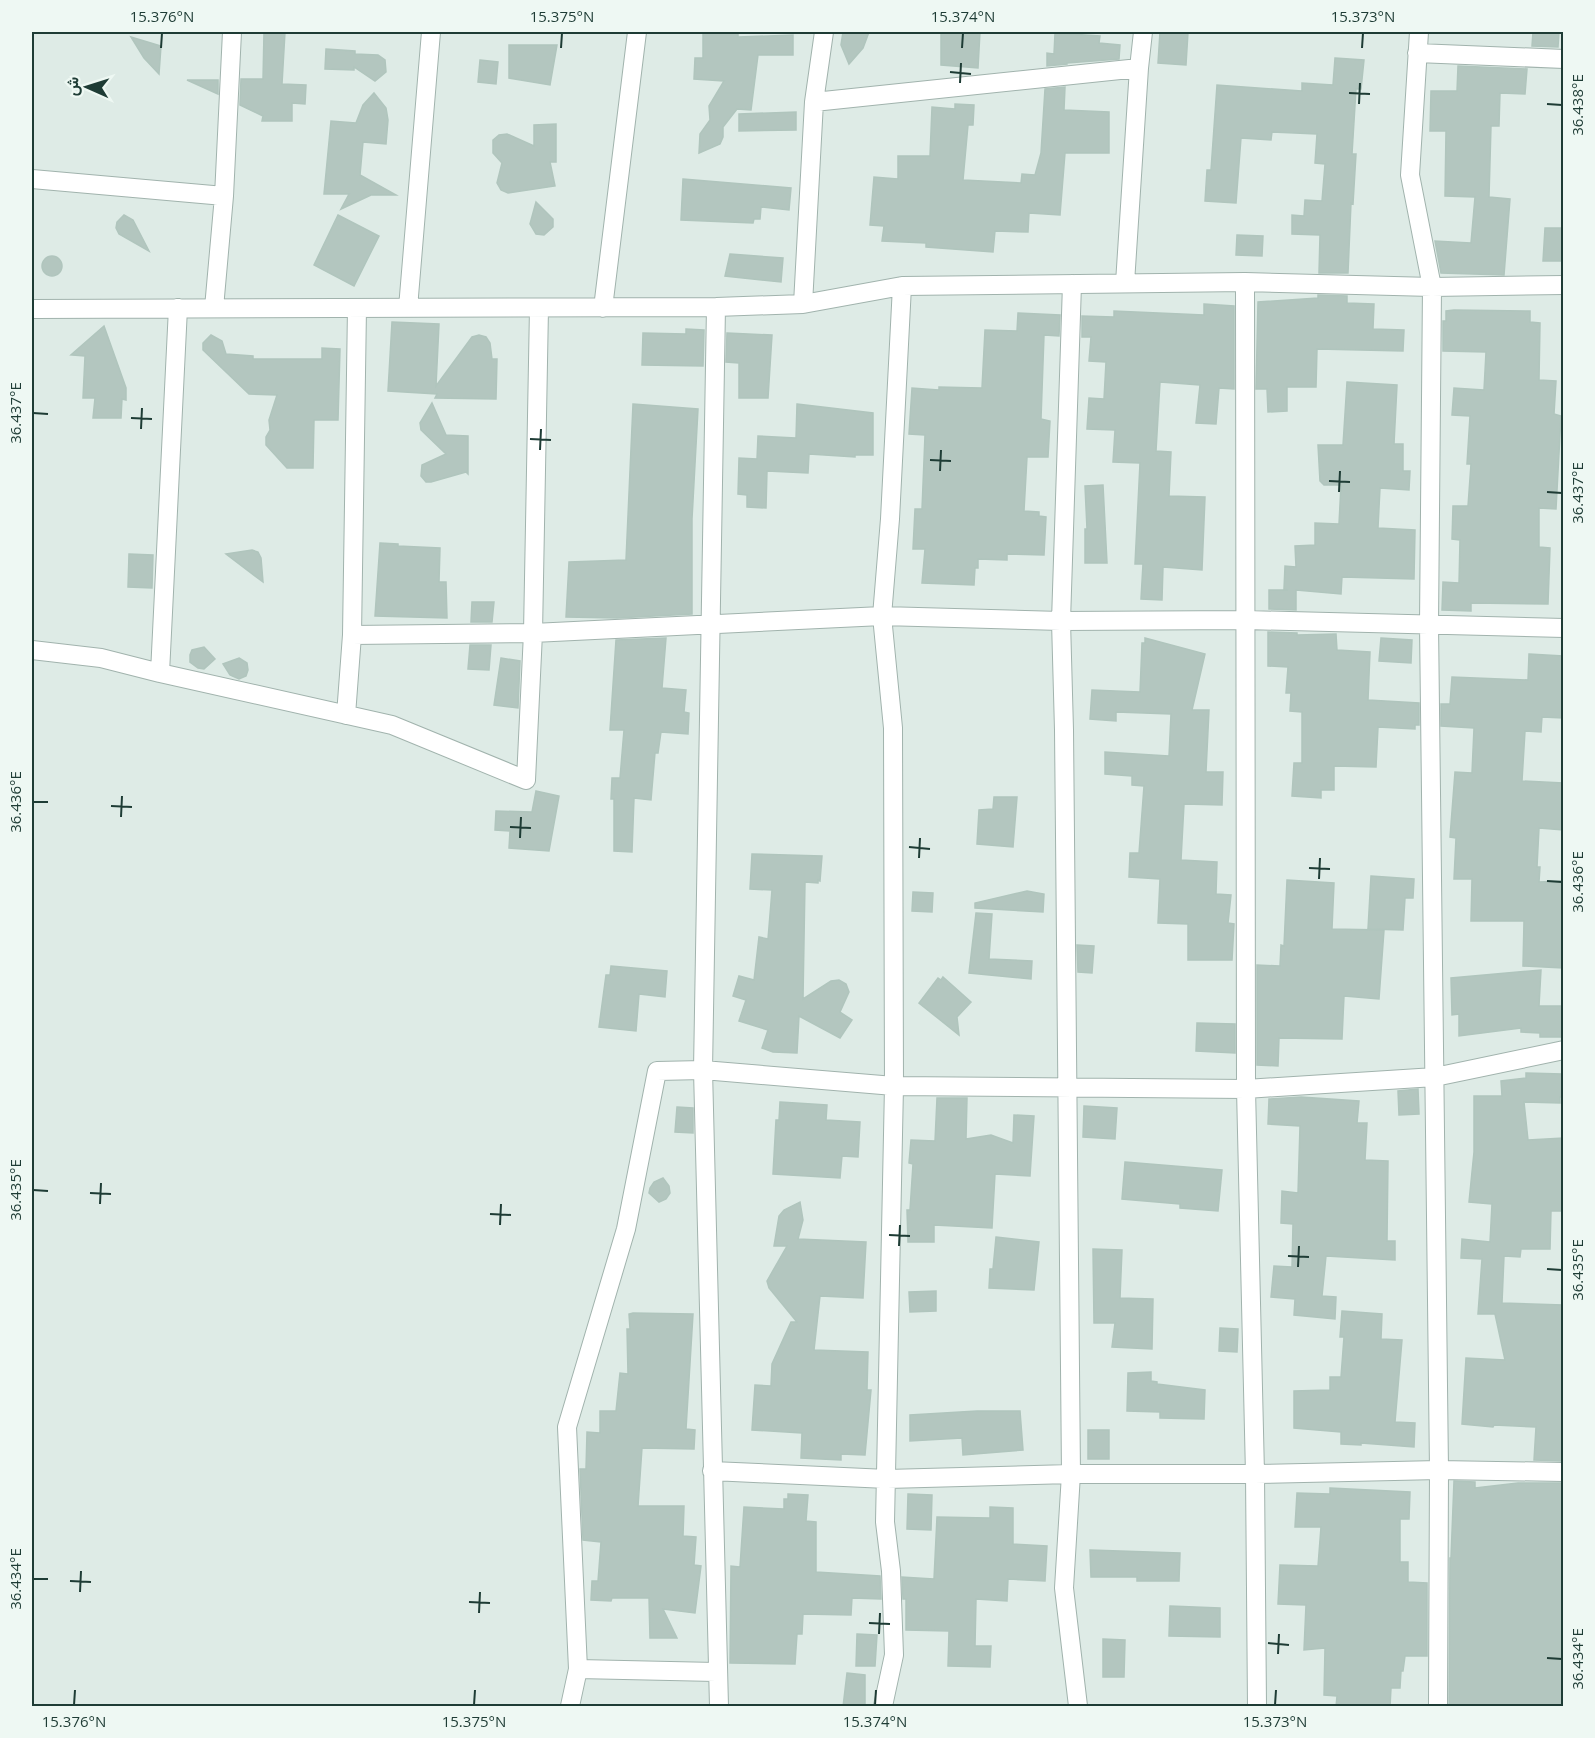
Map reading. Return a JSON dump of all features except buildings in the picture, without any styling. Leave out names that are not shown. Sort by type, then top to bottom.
[{"type":"street","points":[[214,308],[224,196],[232,32]]},
{"type":"street","points":[[408,308],[431,32]]},
{"type":"street","points":[[603,308],[637,32]]},
{"type":"street","points":[[803,304],[814,102],[824,32]]},
{"type":"street","points":[[1125,283],[1138,68],[1143,32]]},
{"type":"street","points":[[1419,32],[1410,175],[1432,287],[1429,624],[1439,1470],[1438,1707]]},
{"type":"street","points":[[1417,53],[1563,59]]},
{"type":"street","points":[[814,102],[1138,68]]},
{"type":"street","points":[[32,179],[224,196]]},
{"type":"street","points":[[1245,282],[1246,1089],[1255,1474],[1257,1707]]},
{"type":"street","points":[[32,309],[716,307],[803,304],[902,286],[1245,282],[1432,287],[1563,285]]},
{"type":"street","points":[[1072,284],[1061,621],[1071,1474],[1064,1588],[1078,1707]]},
{"type":"street","points":[[883,1707],[894,1655],[891,1571],[885,1522],[894,1086],[893,728],[882,616],[890,519],[902,286]]},
{"type":"street","points":[[716,307],[703,1070],[719,1707]]},
{"type":"street","points":[[160,673],[178,308]]},
{"type":"street","points":[[346,715],[352,635],[357,308]]},
{"type":"street","points":[[32,650],[101,658],[392,725],[526,780],[533,633],[539,308]]},
{"type":"street","points":[[352,635],[533,633],[882,616],[1061,621],[1246,620],[1563,628]]},
{"type":"street","points":[[570,1707],[578,1669],[567,1427],[626,1229],[657,1071],[703,1070],[894,1086],[1246,1089],[1434,1077],[1563,1050]]},
{"type":"street","points":[[712,1470],[887,1479],[1071,1474],[1255,1474],[1439,1470],[1563,1472]]},
{"type":"street","points":[[578,1669],[717,1672]]}]
